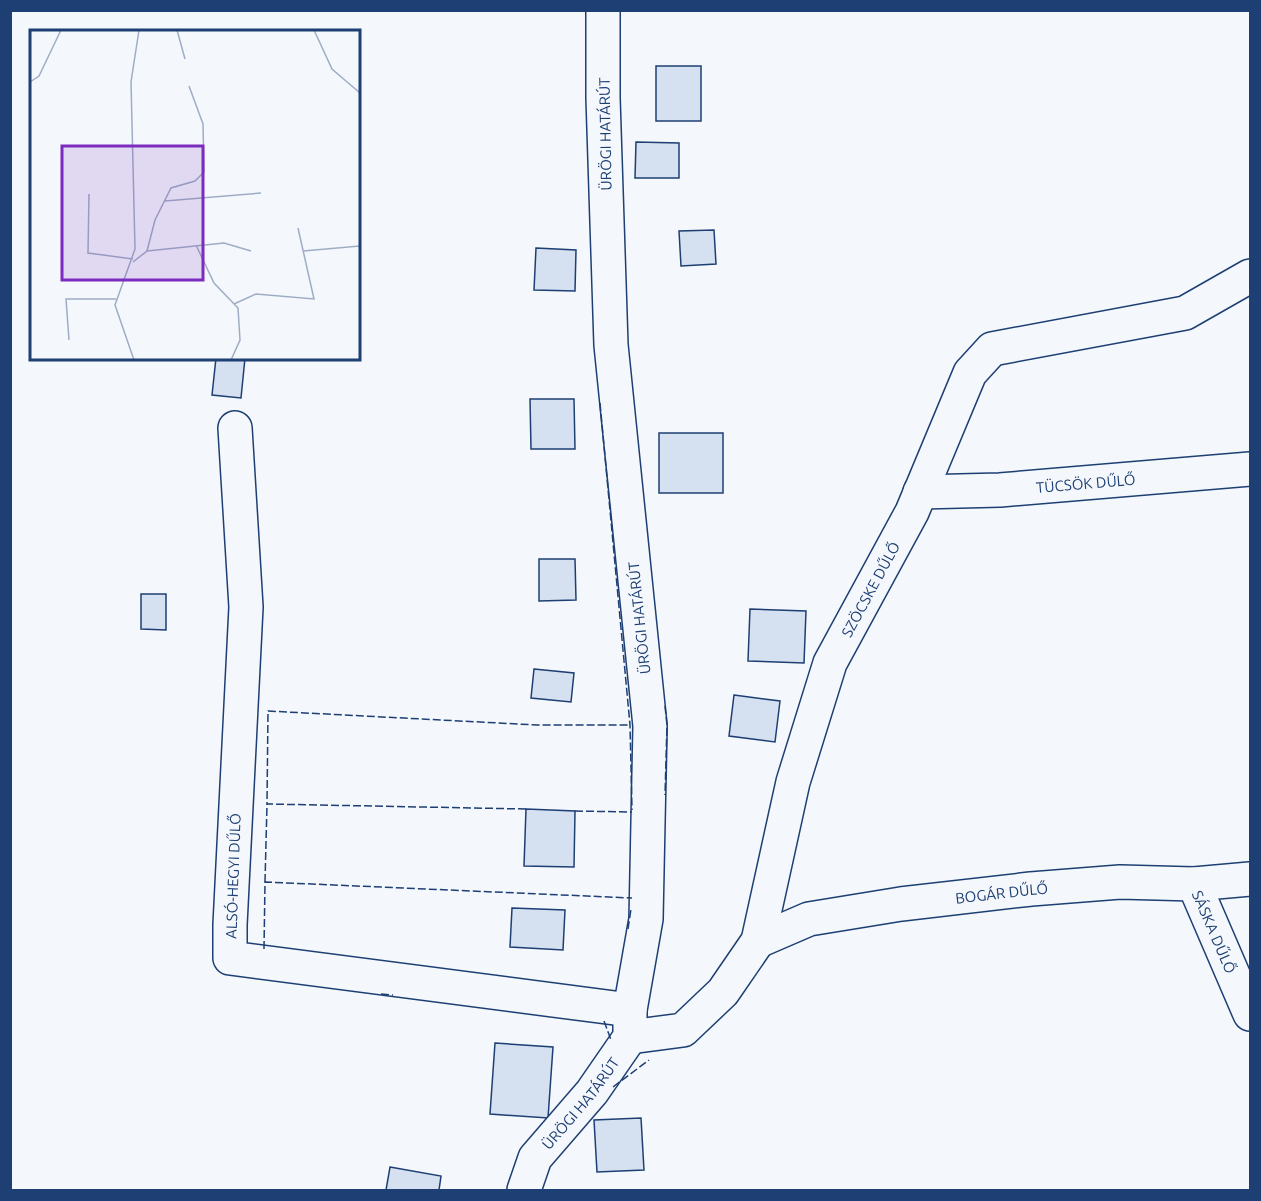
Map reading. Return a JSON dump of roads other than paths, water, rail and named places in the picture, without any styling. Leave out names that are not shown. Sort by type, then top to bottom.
[{"type":"street","name":"ÜRÖGI HATÁRÚT","points":[[524,1191],[535,1158],[591,1092],[630,1023],[646,920],[650,726],[611,345],[603,99],[603,10]]},
{"type":"street","name":"SZÖCSKE DŰLŐ","points":[[630,1023],[683,1030],[723,992],[758,941],[793,782],[830,663],[912,512],[970,373],[992,349],[1185,313],[1251,276]]},
{"type":"street","name":"ALSÓ-HEGYI DŰLŐ","points":[[235,428],[246,607],[230,958],[630,1023]]},
{"type":"street","name":"TÜCSÖK DŰLŐ","points":[[921,492],[1000,490],[1251,469]]},
{"type":"street","name":"BOGÁR DŰLŐ","points":[[758,941],[809,919],[901,904],[1031,889],[1120,882],[1194,884],[1251,879]]},
{"type":"street","name":"SÁSKA DŰLŐ","points":[[1194,884],[1251,1014]]}]
